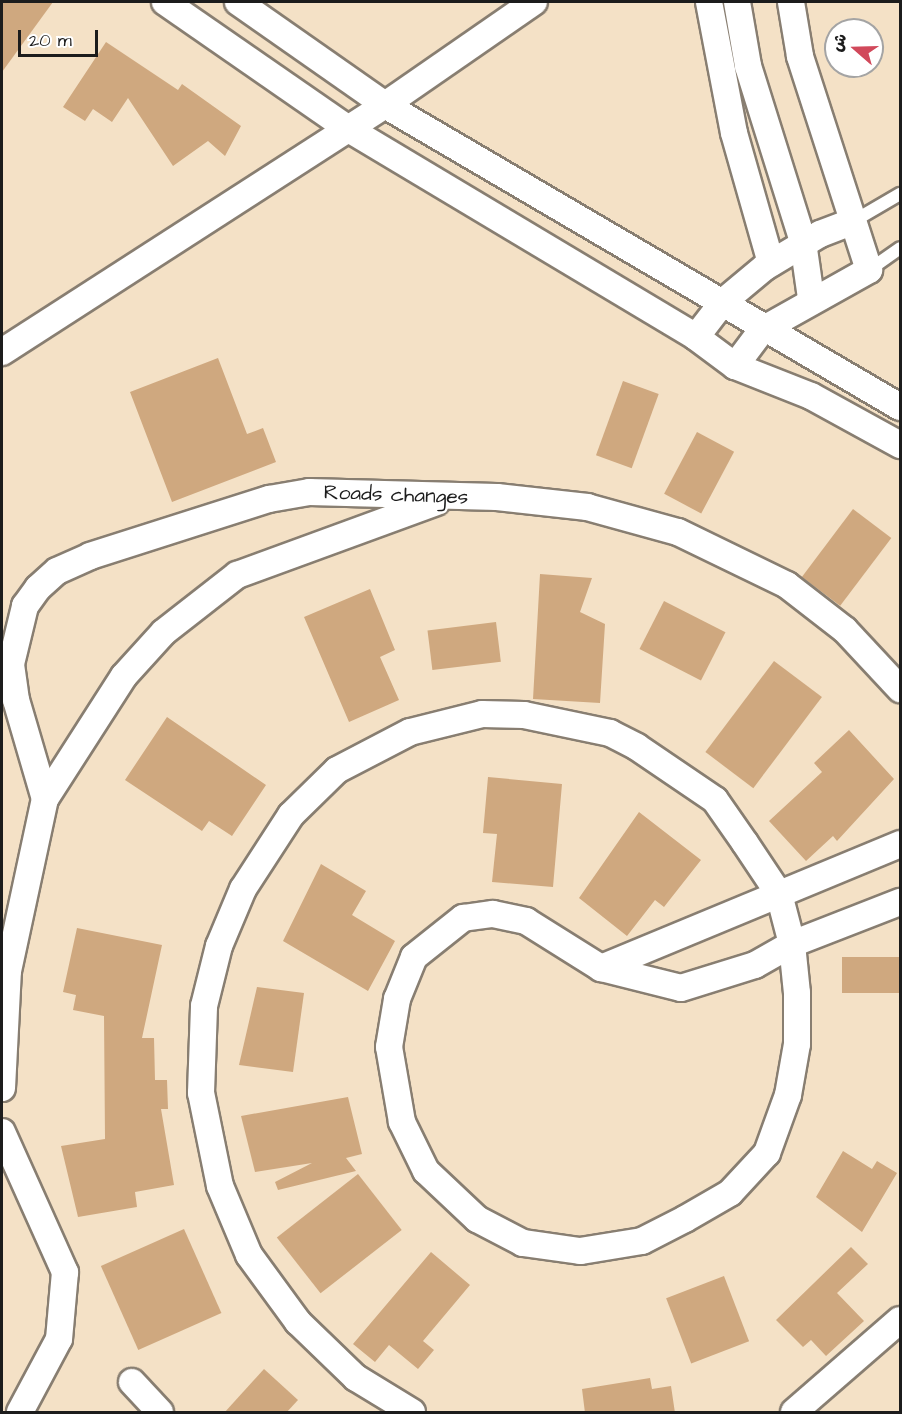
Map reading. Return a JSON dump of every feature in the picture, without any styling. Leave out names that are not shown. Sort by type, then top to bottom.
[{"type":"street","points":[[165,2],[347,128],[696,337],[735,366],[811,396],[900,445]]},
{"type":"street","points":[[238,2],[386,105],[723,302],[762,330],[900,407]]},
{"type":"street","points":[[2,351],[386,105],[534,2]]},
{"type":"street","points":[[709,2],[734,133],[771,262]]},
{"type":"street","points":[[737,2],[748,66],[803,243],[811,298]]},
{"type":"street","points":[[735,366],[762,330],[811,298],[868,270],[800,56],[791,2]]},
{"type":"street","points":[[696,337],[723,302],[771,262],[803,243],[852,222]]},
{"type":"street","name":"Roads changes","points":[[45,799],[16,700],[11,664],[25,606],[57,571],[269,499],[349,490],[445,499],[497,497],[587,507],[678,532],[787,585],[845,630],[900,689]]},
{"type":"street","points":[[2,1088],[8,971],[45,799],[124,676],[164,632],[237,575],[445,499]]},
{"type":"street","points":[[412,1413],[356,1378],[298,1322],[249,1255],[220,1186],[201,1093],[204,1006],[219,946],[243,889],[291,815],[337,770],[410,732],[482,714],[565,721],[619,738],[715,800],[778,894],[792,944],[797,1044],[788,1095],[766,1154],[730,1192],[642,1241],[580,1251],[524,1243],[477,1219],[426,1171],[402,1122],[393,1083],[389,1047],[397,999],[414,957],[463,918],[493,914],[526,921],[601,968],[681,988],[755,965],[792,944],[900,902]]},
{"type":"street","points":[[601,968],[900,844]]},
{"type":"street","points":[[2,1132],[65,1272],[59,1339],[20,1413]]},
{"type":"street","points":[[794,1413],[900,1320]]},
{"type":"street","points":[[132,1382],[160,1413]]},
{"type":"lane","points":[[852,222],[900,194]]},
{"type":"lane","points":[[868,270],[900,248]]},
{"type":"building","points":[[2,2],[53,2],[2,72]]},
{"type":"building","points":[[106,42],[178,90],[182,84],[241,126],[225,156],[208,141],[173,166],[128,98],[112,122],[93,109],[85,121],[63,107]]},
{"type":"building","points":[[218,358],[247,434],[263,428],[276,462],[172,502],[130,392]]},
{"type":"building","points":[[623,381],[659,394],[632,468],[596,455]]},
{"type":"building","points":[[697,432],[734,452],[701,514],[664,494]]},
{"type":"building","points":[[853,509],[891,538],[840,606],[802,577]]},
{"type":"building","points":[[540,574],[592,578],[580,612],[605,624],[600,703],[533,699]]},
{"type":"building","points":[[370,589],[395,650],[380,657],[399,700],[349,722],[304,617]]},
{"type":"building","points":[[664,601],[725,632],[701,680],[639,649]]},
{"type":"building","points":[[496,622],[501,662],[432,670],[428,630]]},
{"type":"building","points":[[774,661],[822,697],[753,788],[705,752]]},
{"type":"building","points":[[167,717],[266,785],[232,836],[209,821],[202,831],[125,780]]},
{"type":"building","points":[[849,730],[894,779],[837,841],[833,836],[806,861],[769,821],[822,772],[814,763]]},
{"type":"building","points":[[488,777],[562,784],[553,887],[492,882],[497,834],[483,833]]},
{"type":"building","points":[[639,812],[701,860],[664,907],[655,900],[627,936],[579,898]]},
{"type":"building","points":[[321,864],[366,891],[352,915],[395,941],[368,991],[283,941]]},
{"type":"building","points":[[77,928],[162,945],[142,1038],[154,1038],[155,1080],[167,1080],[168,1109],[161,1109],[174,1185],[135,1192],[137,1207],[78,1217],[61,1146],[105,1139],[104,1016],[73,1010],[76,995],[63,992]]},
{"type":"building","points":[[842,957],[900,957],[900,993],[842,993]]},
{"type":"building","points":[[257,987],[304,993],[293,1072],[239,1065]]},
{"type":"building","points":[[348,1097],[362,1154],[346,1158],[356,1171],[278,1190],[275,1182],[312,1163],[255,1172],[241,1116]]},
{"type":"building","points":[[843,1151],[872,1169],[877,1161],[897,1173],[862,1232],[816,1197]]},
{"type":"building","points":[[358,1174],[402,1230],[321,1293],[277,1237]]},
{"type":"building","points":[[184,1229],[221,1313],[138,1350],[101,1266]]},
{"type":"building","points":[[851,1247],[868,1264],[837,1293],[864,1321],[826,1356],[811,1340],[803,1347],[776,1320]]},
{"type":"building","points":[[431,1252],[470,1285],[423,1341],[434,1350],[418,1369],[389,1345],[375,1362],[353,1344]]},
{"type":"building","points":[[724,1276],[749,1341],[691,1364],[666,1298]]},
{"type":"building","points":[[264,1369],[298,1400],[286,1413],[224,1413]]},
{"type":"building","points":[[650,1378],[652,1389],[671,1386],[675,1413],[585,1413],[582,1389]]}]
